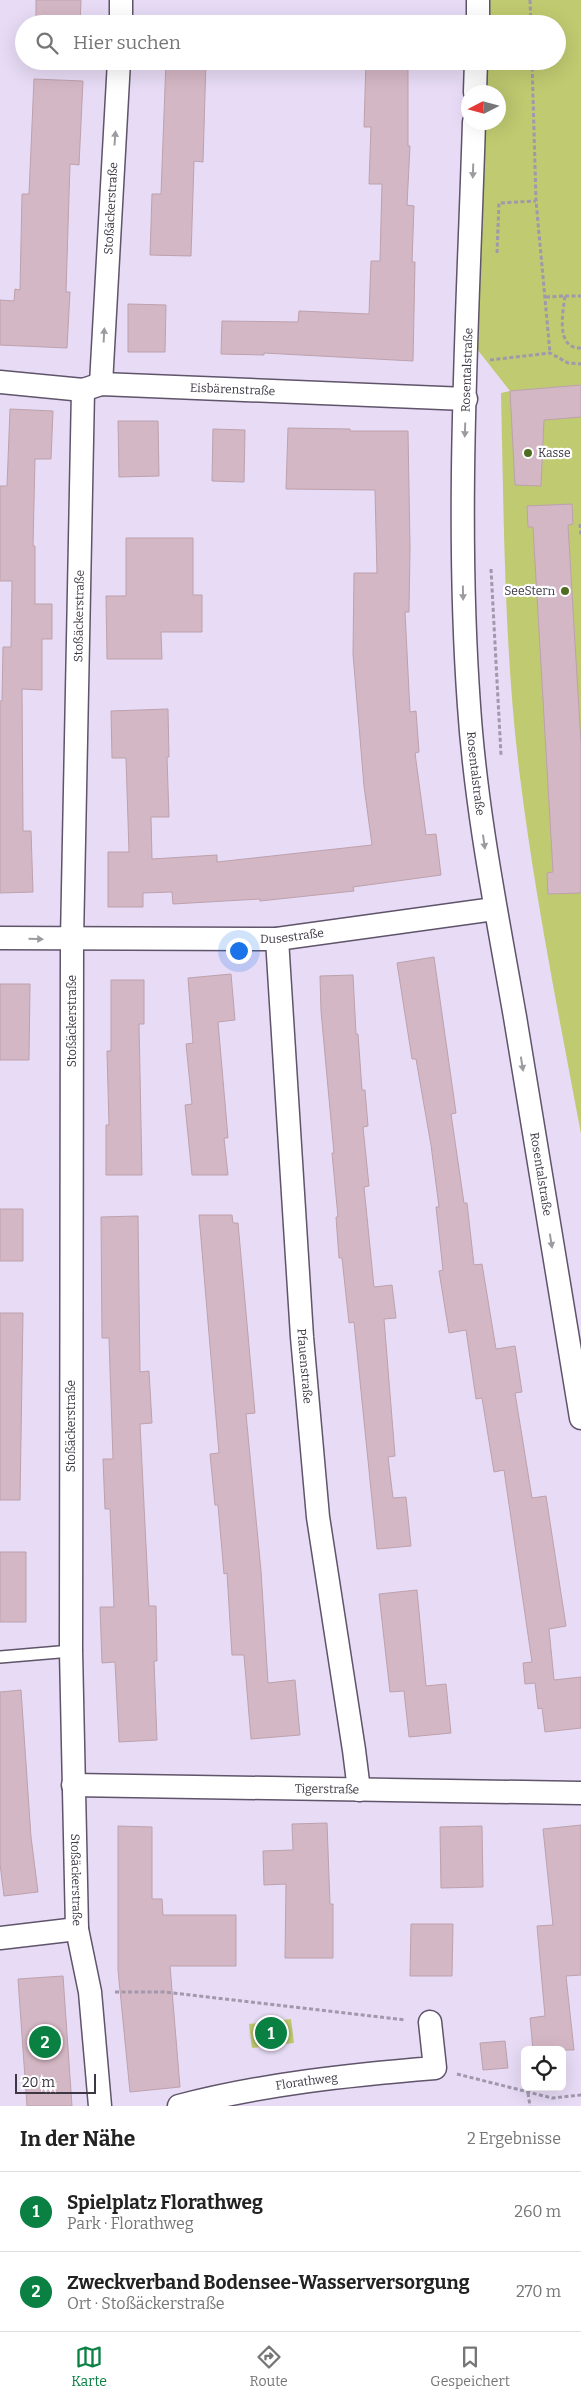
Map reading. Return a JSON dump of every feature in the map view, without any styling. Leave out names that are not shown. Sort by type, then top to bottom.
[{"type":"street","points":[[121,0],[121,15]]},
{"type":"street","points":[[478,0],[478,15]]},
{"type":"street","name":"Stoßäckerstraße","points":[[100,2106],[90,1992],[77,1928],[71,1651],[72,940],[92,387],[118,70]]},
{"type":"street","points":[[476,70],[476,85]]},
{"type":"street","name":"Rosentalstraße","points":[[474,130],[462,524],[465,644],[475,775],[494,909],[514,1016],[581,1418]]},
{"type":"street","name":"Eisbärenstraße","points":[[0,382],[92,387],[466,399]]},
{"type":"street","name":"Dusestraße","points":[[0,938],[72,940],[277,939],[494,909]]},
{"type":"street","name":"Pfauenstraße","points":[[277,939],[302,1337],[318,1517],[359,1790]]},
{"type":"street","name":"Tigerstraße","points":[[74,1785],[581,1794]]},
{"type":"street","points":[[0,1938],[77,1928]]},
{"type":"street","points":[[430,2022],[435,2068]]},
{"type":"street","name":"Florathweg","points":[[179,2106],[257,2088],[304,2081],[435,2068]]},
{"type":"lane","points":[[0,1657],[71,1651]]},
{"type":"path","points":[[530,0],[531,15]]},
{"type":"path","points":[[532,70],[536,201],[550,353]]},
{"type":"path","points":[[496,262],[499,203],[536,201]]},
{"type":"path","points":[[565,296],[562,333],[566,343],[574,348],[581,348]]},
{"type":"path","points":[[546,298],[581,296]]},
{"type":"path","points":[[492,351],[492,369]]},
{"type":"path","points":[[467,360],[492,360],[550,353],[568,363],[581,364]]},
{"type":"path","points":[[580,524],[581,536]]},
{"type":"path","points":[[491,564],[501,761]]},
{"type":"path","points":[[90,1992],[165,1992],[430,2022]]},
{"type":"path","points":[[435,2068],[552,2098],[581,2095]]},
{"type":"path","points":[[528,2093],[530,2106]]},
{"type":"green space","points":[[488,0],[581,0],[581,1134],[540,912],[526,822],[515,729],[506,585],[501,393],[510,391],[477,349],[484,130],[506,130],[506,85],[485,85],[486,70],[566,70],[566,15],[487,15]]},
{"type":"green space","points":[[291,2019],[294,2043],[252,2048],[249,2024]]},
{"type":"building","points":[[36,0],[81,0],[80,15],[36,15]]},
{"type":"building","points":[[166,70],[206,70],[203,162],[194,161],[191,256],[150,255],[152,194],[161,194]]},
{"type":"building","points":[[366,70],[408,70],[408,146],[410,146],[407,205],[414,206],[412,262],[415,262],[413,361],[264,353],[264,355],[221,354],[222,321],[298,322],[299,311],[369,314],[371,261],[380,261],[382,184],[369,184],[371,127],[364,127]]},
{"type":"building","points":[[34,79],[83,81],[79,165],[70,164],[66,292],[70,292],[67,348],[0,345],[0,300],[14,301],[15,289],[20,290],[22,194],[29,194]]},
{"type":"building","points":[[128,304],[166,305],[165,352],[128,352]]},
{"type":"building","name":"Kasse","points":[[581,385],[581,417],[544,420],[541,486],[515,485],[510,391]]},
{"type":"building","points":[[10,409],[53,411],[51,459],[35,459],[33,546],[35,546],[35,604],[52,604],[52,639],[42,639],[42,690],[22,689],[23,831],[31,831],[33,892],[0,893],[0,701],[2,701],[3,647],[11,647],[12,581],[0,581],[0,486],[7,486]]},
{"type":"building","points":[[118,421],[158,421],[159,476],[119,477]]},
{"type":"building","points":[[288,428],[408,431],[409,612],[405,612],[410,712],[416,711],[419,752],[415,753],[426,835],[436,834],[441,875],[353,887],[354,891],[260,901],[260,899],[173,904],[172,892],[143,893],[143,907],[108,907],[108,852],[129,852],[126,758],[112,758],[111,711],[168,709],[169,817],[151,817],[152,859],[217,855],[217,862],[372,845],[364,786],[353,654],[354,573],[377,573],[375,490],[286,489]]},
{"type":"building","points":[[213,429],[245,430],[244,482],[212,481]]},
{"type":"building","points":[[572,504],[573,524],[568,525],[581,744],[581,893],[548,894],[547,873],[553,872],[533,527],[528,527],[527,506]]},
{"type":"building","points":[[126,538],[193,538],[193,595],[202,595],[202,632],[161,632],[162,659],[107,659],[106,596],[126,596]]},
{"type":"building","points":[[434,957],[456,1113],[451,1114],[464,1203],[467,1203],[474,1265],[482,1264],[496,1349],[515,1346],[522,1392],[515,1393],[532,1498],[546,1496],[566,1626],[549,1629],[554,1680],[581,1677],[581,1728],[545,1732],[542,1708],[538,1709],[535,1683],[525,1684],[523,1663],[532,1662],[504,1470],[494,1472],[482,1398],[476,1399],[466,1330],[449,1333],[439,1271],[443,1270],[436,1207],[439,1207],[431,1145],[416,1059],[412,1059],[397,963]]},
{"type":"building","points":[[231,974],[235,1020],[218,1022],[228,1138],[224,1138],[228,1175],[192,1175],[185,1105],[192,1104],[186,1044],[193,1043],[188,978]]},
{"type":"building","points":[[353,975],[356,1034],[358,1034],[362,1090],[365,1090],[368,1126],[363,1127],[369,1186],[364,1187],[374,1287],[392,1285],[396,1318],[384,1319],[395,1456],[388,1457],[393,1498],[406,1497],[411,1546],[377,1549],[354,1322],[349,1323],[342,1258],[339,1258],[336,1217],[338,1217],[332,1153],[334,1153],[321,1011],[320,976]]},
{"type":"building","points":[[111,980],[144,980],[144,1024],[139,1024],[142,1175],[106,1175],[106,1125],[109,1125],[107,1051],[111,1051]]},
{"type":"building","points":[[0,984],[30,984],[29,1060],[0,1060]]},
{"type":"building","points":[[0,1209],[23,1209],[23,1261],[0,1261]]},
{"type":"building","points":[[199,1215],[232,1215],[233,1223],[238,1223],[255,1413],[246,1414],[261,1571],[268,1683],[295,1680],[300,1735],[251,1739],[244,1655],[232,1655],[227,1573],[224,1574],[218,1505],[215,1505],[210,1454],[219,1453]]},
{"type":"building","points":[[138,1216],[140,1372],[149,1371],[152,1423],[140,1424],[149,1606],[156,1606],[157,1661],[154,1661],[157,1740],[119,1742],[115,1662],[102,1663],[100,1607],[114,1607],[110,1509],[105,1509],[103,1459],[113,1459],[109,1338],[102,1338],[101,1217]]},
{"type":"building","points":[[0,1313],[23,1313],[20,1500],[0,1500]]},
{"type":"building","points":[[0,1552],[26,1552],[26,1622],[0,1622]]},
{"type":"building","points":[[417,1590],[426,1686],[446,1684],[451,1733],[409,1737],[404,1691],[390,1692],[379,1594]]},
{"type":"building","points":[[21,1690],[31,1837],[38,1892],[4,1896],[0,1864],[0,1692]]},
{"type":"building","points":[[327,1823],[330,1904],[333,1904],[333,1958],[285,1958],[286,1884],[264,1885],[263,1851],[293,1850],[292,1824]]},
{"type":"building","points":[[581,1825],[581,1975],[566,1976],[574,2050],[566,2050],[566,2046],[533,2046],[530,2018],[545,2016],[537,1926],[553,1925],[543,1829]]},
{"type":"building","points":[[118,1826],[152,1827],[152,1899],[162,1899],[163,1915],[236,1915],[236,1966],[170,1966],[180,2087],[130,2092],[118,1970]]},
{"type":"building","points":[[482,1826],[483,1887],[441,1888],[440,1827]]},
{"type":"building","points":[[411,1924],[453,1924],[452,1976],[410,1976]]},
{"type":"building","points":[[63,1976],[72,2106],[27,2106],[18,1979]]},
{"type":"building","points":[[505,2041],[508,2068],[483,2070],[480,2043]]},
{"type":"place","name":"Kasse","points":[[528,453]]},
{"type":"place","name":"SeeStern","points":[[565,591]]},
{"type":"place","name":"Spielplatz Florathweg","points":[[271,2033]]},
{"type":"place","name":"Zweckverband Bodensee-Wasserversorgung","points":[[45,2042]]}]
